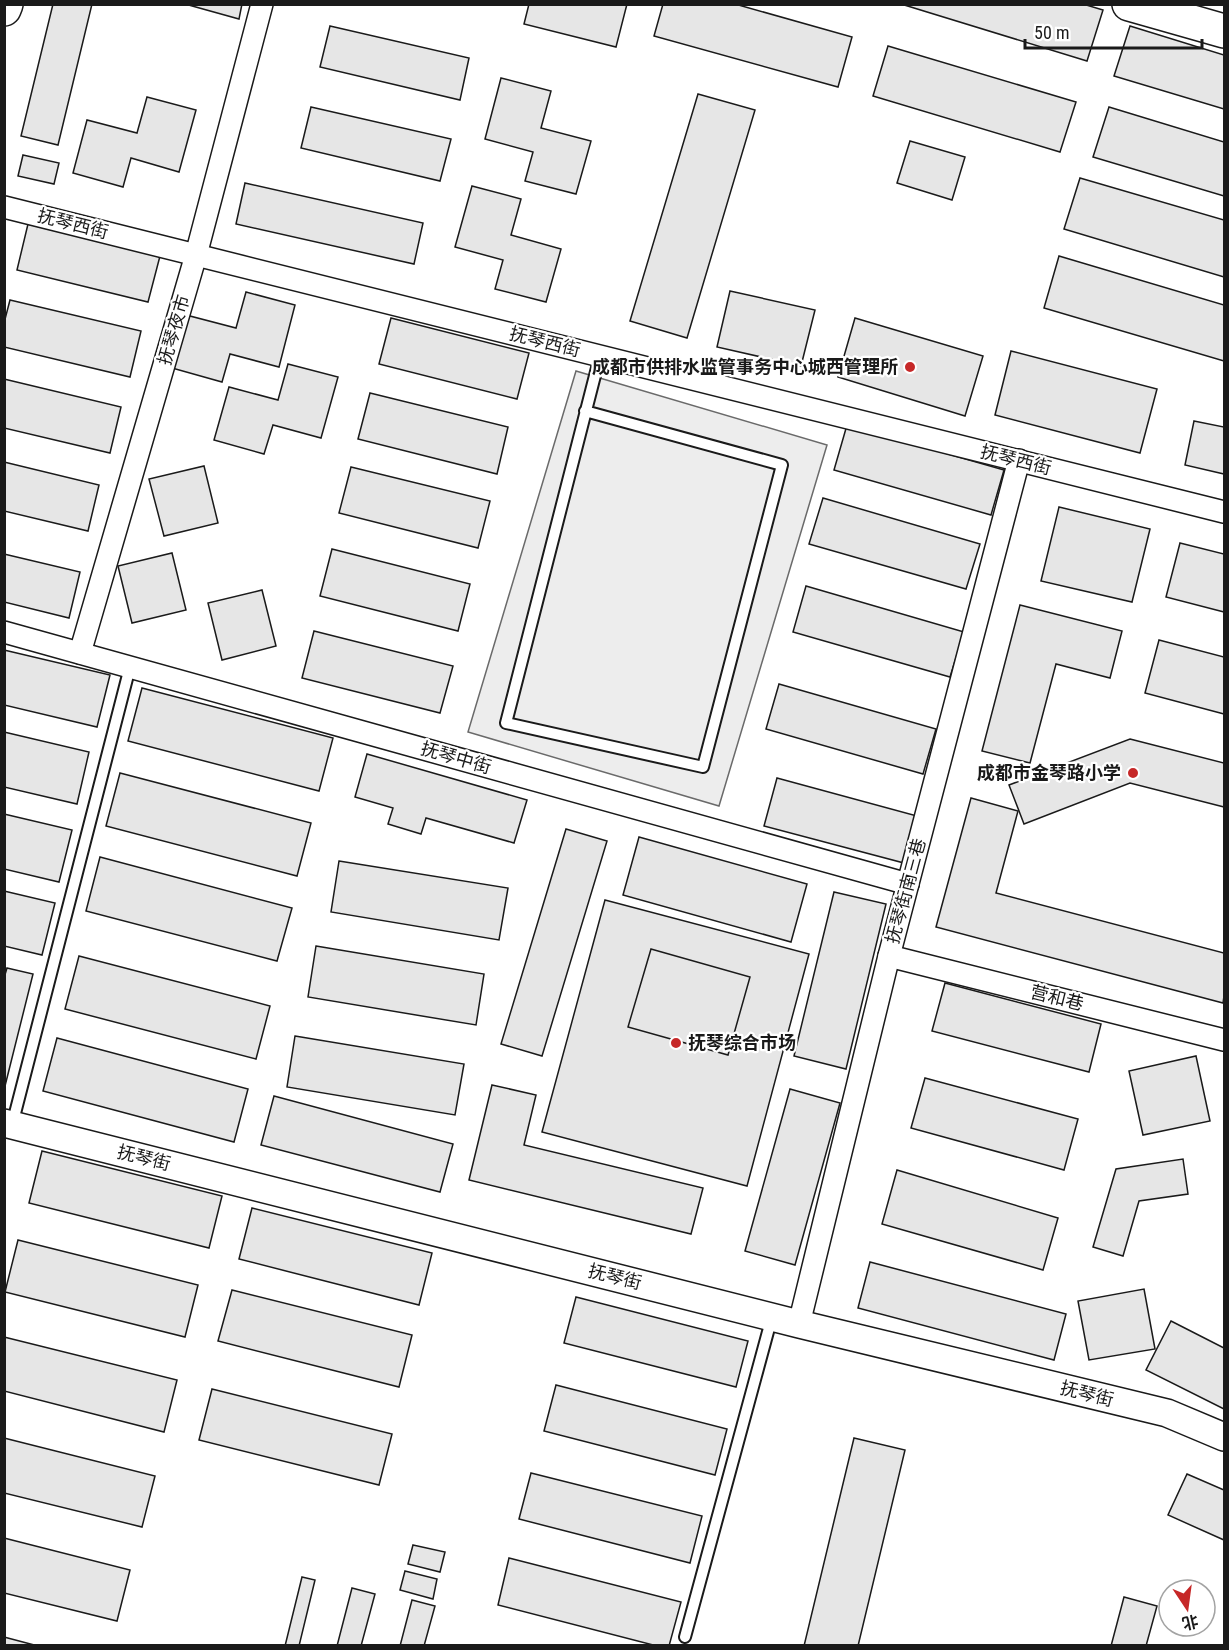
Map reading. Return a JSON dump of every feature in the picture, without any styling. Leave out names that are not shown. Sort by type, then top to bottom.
[{"type":"main road","points":[[4,9],[6,4]]},
{"type":"main road","points":[[1129,4],[1224,31]]},
{"type":"street","name":"抚琴夜市","points":[[80,653],[196,255],[262,4]]},
{"type":"street","name":"抚琴西街","points":[[4,207],[1224,512]]},
{"type":"street","name":"抚琴街南三巷","points":[[799,1324],[889,956],[1019,460]]},
{"type":"street","name":"抚琴中街","points":[[4,632],[908,884]]},
{"type":"street","name":"营和巷","points":[[889,956],[1224,1040]]},
{"type":"street","name":"抚琴街","points":[[8,1124],[799,1324],[1167,1413],[1224,1437]]},
{"type":"lane","points":[[585,411],[782,465],[703,767],[506,723],[585,411],[600,356]]},
{"type":"lane","points":[[8,1124],[130,667]]},
{"type":"lane","points":[[685,1637],[772,1317]]},
{"type":"shaded area","points":[[576,371],[827,445],[719,806],[468,732]]},
{"type":"building","points":[[53,4],[92,4],[58,145],[21,136]]},
{"type":"building","points":[[185,4],[242,4],[239,19]]},
{"type":"building","points":[[529,4],[627,4],[616,47],[524,24]]},
{"type":"building","points":[[663,4],[735,4],[852,37],[838,87],[654,36]]},
{"type":"building","points":[[901,4],[1083,4],[1103,10],[1087,61]]},
{"type":"building","points":[[330,26],[469,58],[460,100],[320,67]]},
{"type":"building","points":[[1130,26],[1224,55],[1224,109],[1114,76]]},
{"type":"building","points":[[888,46],[1076,102],[1060,152],[873,96]]},
{"type":"building","points":[[501,78],[551,91],[541,128],[591,141],[576,194],[525,181],[533,152],[485,139]]},
{"type":"building","points":[[698,94],[755,110],[687,338],[630,321]]},
{"type":"building","points":[[147,97],[196,110],[179,172],[131,158],[123,187],[73,173],[87,120],[137,133]]},
{"type":"building","points":[[311,107],[451,139],[440,181],[301,148]]},
{"type":"building","points":[[1109,107],[1224,142],[1224,196],[1093,157]]},
{"type":"building","points":[[910,141],[965,157],[952,200],[897,183]]},
{"type":"building","points":[[23,155],[59,163],[54,184],[18,176]]},
{"type":"building","points":[[1080,178],[1224,220],[1224,277],[1064,229]]},
{"type":"building","points":[[245,183],[423,223],[414,264],[236,224]]},
{"type":"building","points":[[472,186],[521,199],[511,235],[561,249],[546,302],[495,289],[503,260],[455,247]]},
{"type":"building","points":[[28,224],[160,256],[148,302],[17,270]]},
{"type":"building","points":[[1059,256],[1224,305],[1224,361],[1044,308]]},
{"type":"building","points":[[730,291],[815,310],[801,366],[717,347]]},
{"type":"building","points":[[246,292],[295,305],[279,367],[230,354],[222,382],[172,368],[186,315],[236,328]]},
{"type":"building","points":[[10,300],[141,331],[130,377],[4,347],[4,323]]},
{"type":"building","points":[[391,318],[529,353],[517,399],[379,364]]},
{"type":"building","name":"成都市供排水监管事务中心城西管理所","points":[[855,318],[983,356],[965,416],[838,377]]},
{"type":"building","points":[[1011,351],[1157,389],[1140,453],[995,415]]},
{"type":"building","points":[[288,364],[338,377],[321,438],[273,425],[264,454],[214,440],[229,387],[278,400]]},
{"type":"building","points":[[4,379],[121,407],[110,453],[4,428]]},
{"type":"building","points":[[370,393],[508,427],[497,474],[358,439]]},
{"type":"building","points":[[1194,421],[1224,427],[1224,474],[1185,465]]},
{"type":"building","points":[[847,425],[1004,470],[991,515],[834,470]]},
{"type":"building","points":[[4,462],[99,485],[88,531],[4,511]]},
{"type":"building","points":[[204,466],[218,523],[164,536],[149,479]]},
{"type":"building","points":[[351,467],[490,501],[478,548],[339,513]]},
{"type":"building","points":[[823,498],[980,544],[966,589],[809,544]]},
{"type":"building","points":[[1059,507],[1150,529],[1132,602],[1041,581]]},
{"type":"building","points":[[1180,543],[1224,554],[1224,612],[1166,597]]},
{"type":"building","points":[[332,549],[470,584],[458,631],[320,596]]},
{"type":"building","points":[[172,553],[186,610],[132,623],[118,566]]},
{"type":"building","points":[[4,554],[80,572],[69,618],[4,602]]},
{"type":"building","points":[[806,586],[964,632],[950,677],[793,632]]},
{"type":"building","points":[[262,590],[276,646],[222,660],[208,603]]},
{"type":"building","points":[[1020,605],[1122,631],[1110,678],[1056,664],[1030,763],[982,751]]},
{"type":"building","points":[[314,631],[453,666],[440,713],[302,678]]},
{"type":"building","points":[[1159,640],[1224,657],[1224,714],[1145,693]]},
{"type":"building","points":[[4,650],[110,675],[97,727],[4,705]]},
{"type":"building","points":[[779,684],[936,729],[923,774],[766,729]]},
{"type":"building","points":[[142,688],[333,738],[319,791],[128,741]]},
{"type":"building","points":[[4,732],[89,752],[77,804],[4,787]]},
{"type":"building","name":"成都市金琴路小学","points":[[1130,739],[1224,763],[1224,807],[1130,783],[1024,824],[1009,785]]},
{"type":"building","points":[[367,754],[527,800],[514,843],[426,818],[421,834],[388,824],[393,808],[355,797]]},
{"type":"building","points":[[120,773],[311,823],[297,876],[106,826]]},
{"type":"building","points":[[777,778],[917,816],[904,863],[764,826]]},
{"type":"building","points":[[971,798],[1018,811],[996,893],[1224,953],[1223,1003],[936,927]]},
{"type":"building","points":[[4,814],[72,830],[59,882],[4,869]]},
{"type":"building","points":[[566,829],[607,841],[542,1056],[501,1044]]},
{"type":"building","points":[[639,837],[807,884],[791,942],[623,895]]},
{"type":"building","points":[[100,857],[292,908],[277,961],[86,911]]},
{"type":"building","points":[[339,861],[508,888],[499,940],[331,912]]},
{"type":"building","points":[[4,891],[55,903],[42,955],[4,946]]},
{"type":"building","points":[[834,892],[886,904],[846,1069],[794,1056]]},
{"type":"building","name":"抚琴综合市场","points":[[605,900],[809,954],[747,1186],[542,1132]]},
{"type":"building","points":[[316,946],[484,974],[476,1025],[308,997]]},
{"type":"building","points":[[651,949],[750,977],[728,1055],[628,1027]]},
{"type":"building","points":[[79,956],[270,1006],[256,1059],[65,1009]]},
{"type":"building","points":[[7,968],[33,974],[5,1086],[4,978]]},
{"type":"building","points":[[945,983],[1101,1024],[1089,1072],[932,1031]]},
{"type":"building","points":[[295,1036],[464,1064],[455,1115],[287,1087]]},
{"type":"building","points":[[57,1038],[248,1089],[234,1142],[43,1091]]},
{"type":"building","points":[[1196,1056],[1210,1121],[1143,1135],[1129,1071]]},
{"type":"building","points":[[925,1078],[1078,1119],[1064,1170],[911,1128]]},
{"type":"building","points":[[492,1085],[536,1095],[524,1145],[703,1188],[691,1234],[469,1180]]},
{"type":"building","points":[[790,1089],[840,1103],[795,1265],[745,1251]]},
{"type":"building","points":[[274,1096],[453,1144],[440,1192],[261,1145]]},
{"type":"building","points":[[42,1151],[222,1196],[209,1248],[29,1203]]},
{"type":"building","points":[[1183,1159],[1188,1194],[1139,1201],[1123,1256],[1093,1247],[1116,1169]]},
{"type":"building","points":[[897,1170],[1058,1218],[1043,1270],[882,1224]]},
{"type":"building","points":[[252,1208],[432,1253],[419,1305],[239,1259]]},
{"type":"building","points":[[18,1240],[198,1285],[185,1337],[5,1292]]},
{"type":"building","points":[[870,1262],[1066,1314],[1054,1360],[858,1308]]},
{"type":"building","points":[[1144,1289],[1155,1349],[1089,1360],[1078,1301]]},
{"type":"building","points":[[232,1290],[412,1335],[399,1387],[218,1341]]},
{"type":"building","points":[[576,1297],[748,1341],[736,1387],[564,1343]]},
{"type":"building","points":[[1171,1321],[1224,1348],[1224,1409],[1146,1370]]},
{"type":"building","points":[[4,1337],[177,1380],[164,1432],[4,1391]]},
{"type":"building","points":[[556,1385],[727,1429],[715,1475],[544,1431]]},
{"type":"building","points":[[212,1389],[392,1434],[379,1485],[199,1440]]},
{"type":"building","points":[[4,1438],[155,1476],[142,1527],[4,1493]]},
{"type":"building","points":[[854,1438],[905,1450],[858,1646],[804,1646]]},
{"type":"building","points":[[531,1473],[702,1516],[690,1563],[519,1519]]},
{"type":"building","points":[[1187,1474],[1224,1490],[1224,1540],[1168,1515]]},
{"type":"building","points":[[4,1538],[130,1570],[117,1621],[4,1593]]},
{"type":"building","points":[[413,1545],[445,1552],[440,1572],[408,1564]]},
{"type":"building","points":[[509,1558],[681,1602],[669,1646],[657,1646],[498,1605]]},
{"type":"building","points":[[405,1571],[437,1579],[433,1599],[400,1590]]},
{"type":"building","points":[[302,1577],[315,1580],[299,1646],[285,1646]]},
{"type":"building","points":[[352,1588],[375,1594],[361,1646],[337,1646]]},
{"type":"building","points":[[1124,1597],[1157,1606],[1146,1646],[1111,1646]]},
{"type":"building","points":[[412,1600],[435,1606],[424,1646],[400,1646]]},
{"type":"building","points":[[4,1637],[38,1646],[4,1646]]},
{"type":"place","name":"成都市供排水监管事务中心城西管理所","points":[[910,367]]},
{"type":"place","name":"成都市金琴路小学","points":[[1133,773]]},
{"type":"place","name":"抚琴综合市场","points":[[676,1043]]}]
